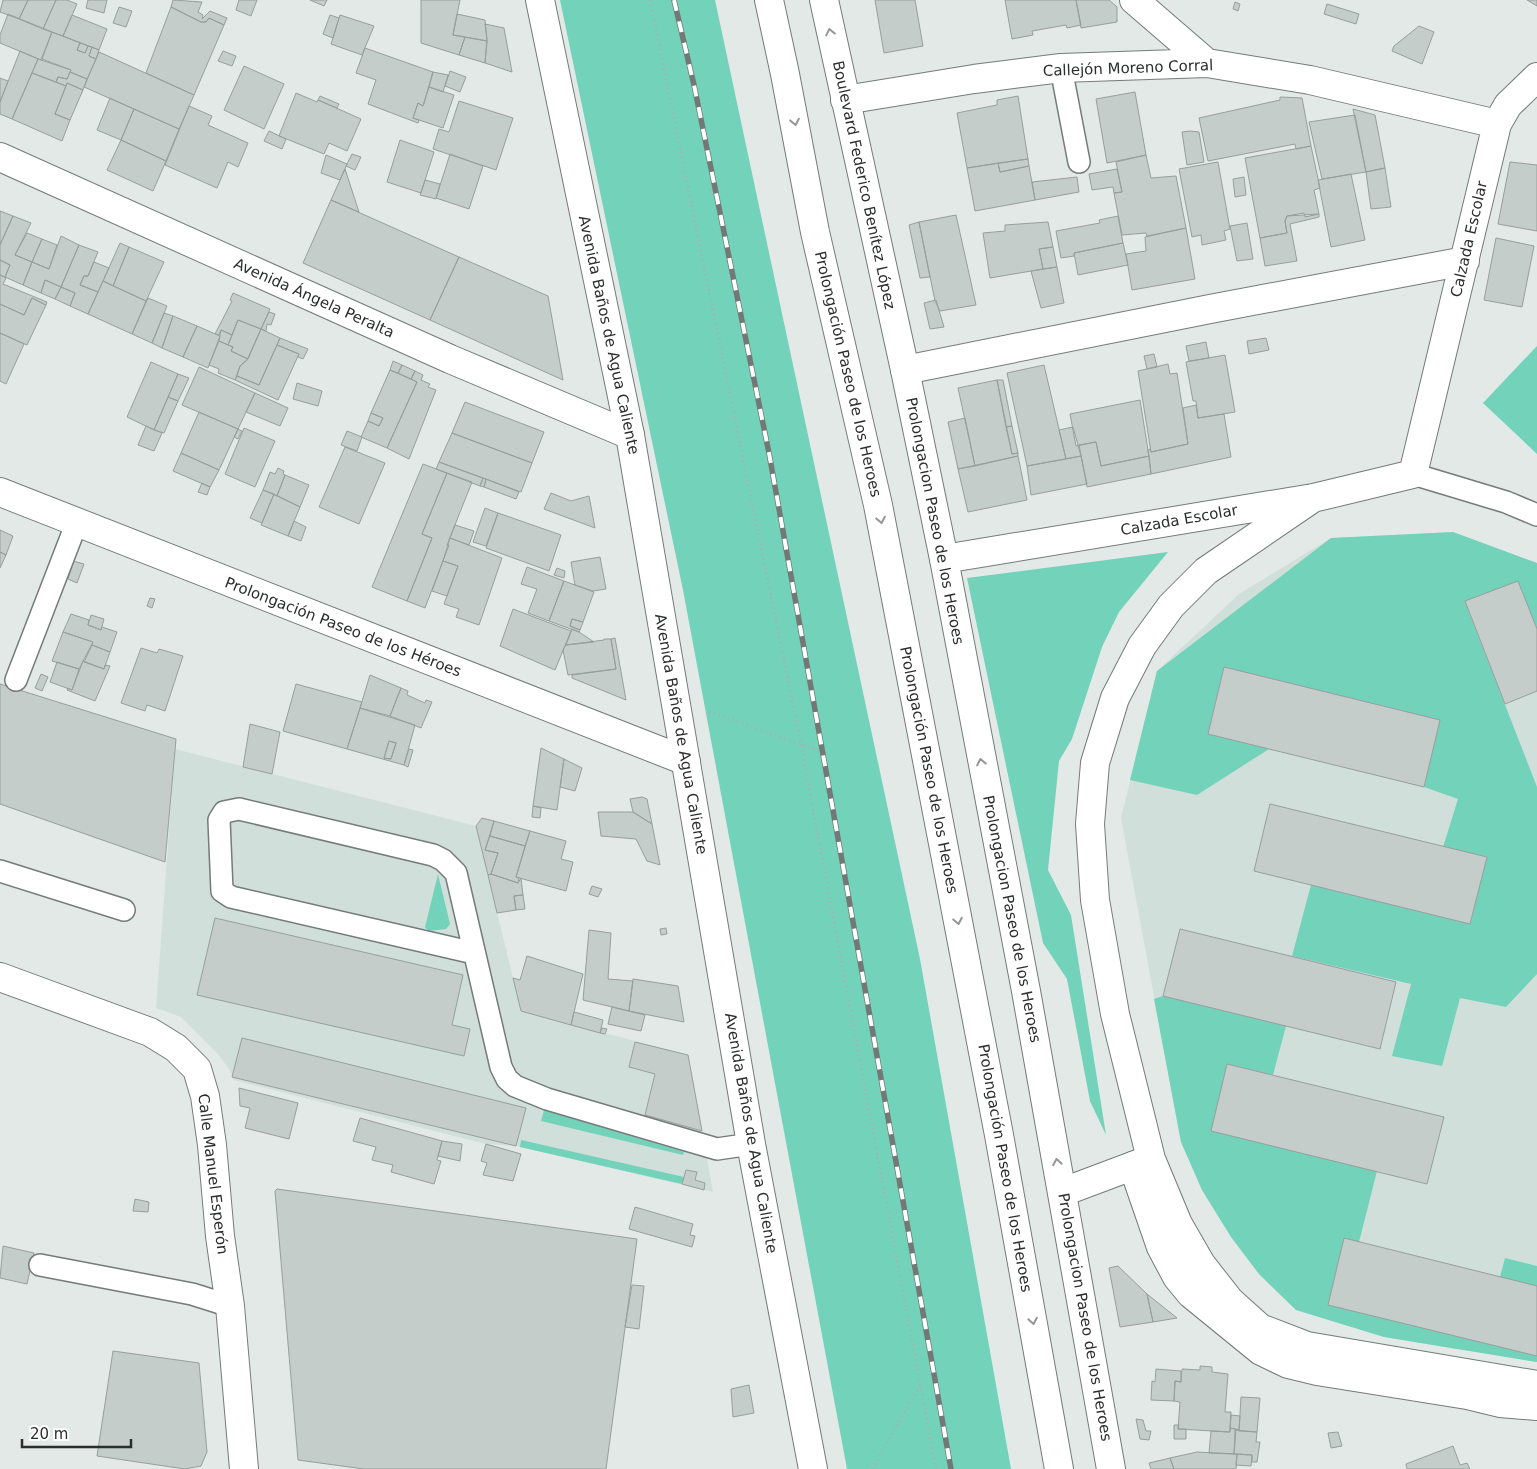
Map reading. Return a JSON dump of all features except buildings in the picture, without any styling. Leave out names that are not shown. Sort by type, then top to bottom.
[{"type":"street","name":"Avenida Baños de Agua Caliente","points":[[540,0],[630,435],[752,1144],[813,1469]]},
{"type":"street","points":[[750,0],[786,74]]},
{"type":"street","points":[[768,0],[786,74]]},
{"type":"street","name":"Boulevard Federico Benítez López","points":[[824,0],[905,370]]},
{"type":"street","points":[[1134,0],[1206,63]]},
{"type":"street","name":"Callejón Moreno Corral","points":[[845,100],[1061,68],[1206,63],[1310,80],[1497,124]]},
{"type":"street","name":"Prolongación Paseo de los Heroes","points":[[786,74],[815,232],[878,505],[999,1135],[1059,1469]]},
{"type":"street","name":"Calzada Escolar","points":[[944,560],[1313,498],[1413,474],[1497,124],[1508,105],[1537,77]]},
{"type":"street","name":"Avenida Ángela Peralta","points":[[0,157],[441,355],[630,435]]},
{"type":"street","points":[[905,370],[1210,309],[1465,261]]},
{"type":"street","name":"Prolongacion Paseo de los Heroes","points":[[905,370],[944,560],[1063,1192],[1111,1469]]},
{"type":"street","name":"Prolongación Paseo de los Héroes","points":[[0,492],[686,761]]},
{"type":"street","points":[[1313,498],[1206,571],[1171,606],[1142,646],[1115,698],[1095,763],[1090,824],[1096,900],[1142,1162],[1201,1264],[1230,1301],[1260,1328],[1307,1346],[1536,1401]]},
{"type":"street","name":"Calle Manuel Esperón","points":[[0,977],[150,1032],[176,1048],[198,1070],[205,1096],[212,1145],[220,1236],[230,1306],[244,1469]]},
{"type":"street","points":[[1063,1192],[1142,1162]]},
{"type":"lane","points":[[1061,68],[1078,162]]},
{"type":"lane","points":[[1413,474],[1506,502],[1537,515]]},
{"type":"lane","points":[[16,680],[77,522]]},
{"type":"lane","points":[[474,953],[231,897],[222,891],[220,881],[219,820],[224,812],[239,809],[433,855],[443,860],[456,873],[501,1067],[507,1079],[515,1086],[547,1099],[717,1149],[752,1144]]},
{"type":"lane","points":[[0,871],[124,910]]},
{"type":"lane","points":[[40,1265],[192,1294],[230,1306]]},
{"type":"path","points":[[650,0],[801,744],[936,1469]]},
{"type":"path","points":[[676,700],[823,752]]},
{"type":"path","points":[[872,1469],[921,1385]]},
{"type":"shaded area","points":[[1453,532],[1537,563],[1537,1362],[1384,1337],[1296,1310],[1259,1274],[1231,1237],[1202,1190],[1181,1142],[1121,818],[1157,671],[1239,594],[1331,538]]},
{"type":"shaded area","points":[[175,749],[476,826],[521,1011],[688,1055],[713,1192],[516,1146],[486,1144],[234,1080],[229,1069],[218,1054],[181,1017],[156,1008]]},
{"type":"green space","points":[[560,0],[715,0],[920,959],[1011,1469],[847,1469],[683,590]]},
{"type":"green space","points":[[1537,346],[1537,454],[1483,403]]},
{"type":"green space","points":[[1453,532],[1537,563],[1537,629],[1518,581],[1465,602],[1537,787],[1537,974],[1506,1007],[1460,998],[1442,1066],[1392,1056],[1411,984],[1292,956],[1311,885],[1470,924],[1487,857],[1443,847],[1458,799],[1424,787],[1440,720],[1224,667],[1208,734],[1269,749],[1197,795],[1130,780],[1157,671],[1331,538]]},
{"type":"green space","points":[[1168,552],[1119,612],[1102,647],[1072,739],[1059,761],[1048,870],[1071,915],[1106,1135],[1090,1101],[1067,979],[1043,943],[967,578]]},
{"type":"green space","points":[[438,874],[450,924],[446,929],[428,931],[425,927]]},
{"type":"green space","points":[[1163,996],[1286,1026],[1273,1075],[1227,1064],[1377,1171],[1359,1242],[1344,1239],[1328,1305],[1537,1356],[1537,1362],[1384,1337],[1296,1310],[1259,1274],[1231,1237],[1202,1190],[1181,1142],[1154,999]]},
{"type":"green space","points":[[544,1110],[684,1152],[683,1155],[541,1121]]},
{"type":"green space","points":[[521,1140],[684,1177],[682,1184],[520,1147]]},
{"type":"green space","points":[[1505,1258],[1537,1266],[1537,1286],[1500,1277]]},
{"type":"railway","points":[[674,0],[694,85],[769,453],[951,1469]]}]
